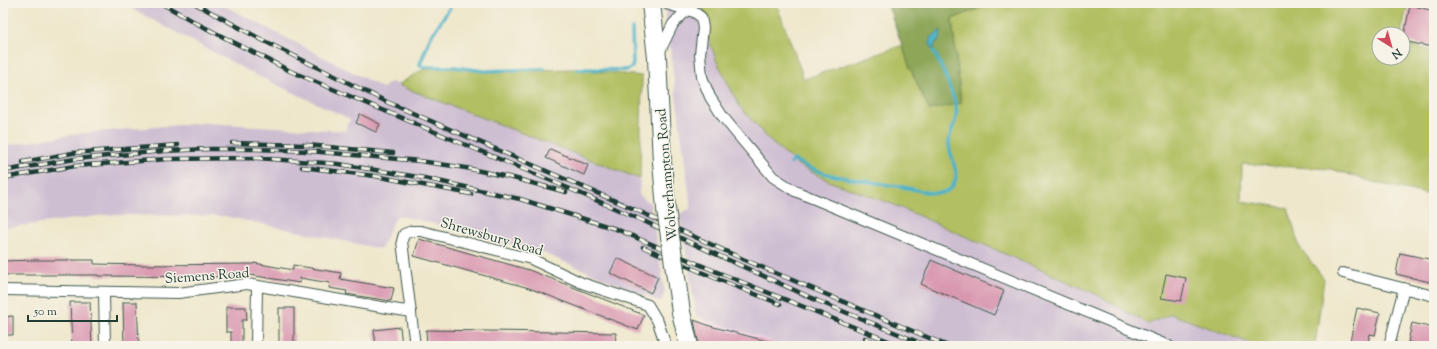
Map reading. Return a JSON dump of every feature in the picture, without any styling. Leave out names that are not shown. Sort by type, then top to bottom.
[{"type":"highway","name":"Wolverhampton Road","points":[[651,3],[657,58],[666,209],[681,312],[688,346]]},
{"type":"street","points":[[663,3],[694,12],[701,17],[703,28],[700,54],[702,77],[710,97],[723,117],[773,177],[794,191],[1169,346]]},
{"type":"street","points":[[657,58],[673,24],[687,10]]},
{"type":"street","name":"Shrewsbury Road","points":[[411,312],[402,241],[404,234],[412,231],[421,231],[531,259],[582,283],[648,305],[658,322],[666,346]]},
{"type":"street","points":[[1343,273],[1434,296]]},
{"type":"street","name":"Siemens Road","points":[[3,290],[178,293],[247,284],[411,312]]},
{"type":"street","points":[[256,346],[257,286]]},
{"type":"street","points":[[1389,346],[1404,288]]},
{"type":"street","points":[[104,292],[105,346]]},
{"type":"street","points":[[411,312],[415,346]]},
{"type":"shaded area","points":[[124,3],[219,3],[383,88],[391,82],[640,179],[639,195],[650,203],[665,293],[660,302],[541,252],[461,230],[397,215],[381,249],[224,216],[106,215],[3,228],[3,146],[83,133],[204,123],[345,131],[350,119],[256,75],[136,11]]},
{"type":"shaded area","points":[[664,3],[703,3],[704,26],[717,62],[740,107],[772,143],[798,165],[831,182],[892,204],[1098,295],[1148,324],[1171,314],[1258,346],[778,346],[769,340],[696,316],[680,214],[691,208]]},
{"type":"shaded area","points":[[702,317],[769,340],[778,346],[705,346]]},
{"type":"green space","points":[[703,3],[776,3],[804,79],[903,45],[910,68],[961,103],[952,19],[992,3],[1408,3],[1403,26],[1371,26],[1371,66],[1411,66],[1411,46],[1434,51],[1434,82],[1431,112],[1434,113],[1434,184],[1431,195],[1373,182],[1331,169],[1242,164],[1241,201],[1288,208],[1299,246],[1324,279],[1315,345],[1258,346],[1171,314],[1148,324],[1098,295],[892,204],[831,182],[798,165],[772,143],[740,107],[717,62],[704,26]]},
{"type":"green space","points":[[887,3],[992,3],[952,19],[961,103],[929,110],[910,68]]},
{"type":"green space","points":[[433,67],[455,67],[484,71],[577,69],[642,76],[640,179],[398,85],[420,71]]},
{"type":"water","points":[[941,30],[940,40],[935,43],[934,51],[930,44],[930,38]]},
{"type":"building","points":[[1410,5],[1434,11],[1434,37],[1432,47],[1411,43],[1411,26],[1406,26]]},
{"type":"building","points":[[360,114],[380,124],[376,132],[356,123]]},
{"type":"building","points":[[550,149],[588,165],[584,175],[546,158]]},
{"type":"building","points":[[419,239],[529,270],[644,315],[638,330],[529,288],[414,256]]},
{"type":"building","points":[[1400,253],[1434,260],[1434,283],[1396,274]]},
{"type":"building","points":[[617,258],[658,277],[651,293],[610,273]]},
{"type":"building","points":[[94,260],[94,264],[144,265],[254,263],[293,270],[293,265],[341,273],[340,279],[394,288],[391,301],[346,294],[347,291],[329,288],[330,283],[300,278],[300,283],[243,274],[243,277],[3,275],[3,261]]},
{"type":"building","points":[[931,260],[1004,291],[994,315],[921,284]]},
{"type":"building","points":[[1166,274],[1186,278],[1181,301],[1161,298]]},
{"type":"building","points":[[70,302],[90,302],[92,346],[72,346]]},
{"type":"building","points":[[123,302],[137,302],[139,346],[124,346]]},
{"type":"building","points":[[226,307],[246,307],[247,320],[242,320],[242,346],[231,346],[231,332],[226,332]]},
{"type":"building","points":[[279,308],[294,308],[294,346],[279,346]]},
{"type":"building","points":[[1357,308],[1380,313],[1375,335],[1370,334],[1367,346],[1349,346]]},
{"type":"building","points":[[13,316],[13,335],[3,335],[3,317]]},
{"type":"building","points":[[694,320],[710,326],[774,343],[774,346],[699,346]]},
{"type":"building","points":[[1412,323],[1434,328],[1434,346],[1425,346],[1408,342]]},
{"type":"building","points":[[400,327],[402,346],[376,346],[374,330]]},
{"type":"building","points":[[426,330],[616,333],[615,346],[427,346]]},
{"type":"waterway","points":[[453,3],[431,36],[420,64],[421,66],[455,67],[484,71],[544,69]]},
{"type":"waterway","points":[[577,69],[626,70],[632,67],[632,29]]},
{"type":"waterway","points":[[791,163],[794,160],[812,169],[831,175],[925,192],[940,193],[950,189],[954,184],[956,173],[949,138],[957,112],[949,86],[934,51]]},
{"type":"railway","points":[[161,3],[198,24],[290,71],[561,185],[818,301],[928,346]]},
{"type":"railway","points":[[194,3],[264,41],[387,102],[634,209],[745,260],[948,346]]},
{"type":"railway","points":[[232,143],[307,145],[393,153]]},
{"type":"railway","points":[[23,162],[73,153],[178,145]]},
{"type":"railway","points":[[3,171],[75,159],[164,151],[256,149],[309,151],[420,161],[466,168],[513,178],[566,192]]},
{"type":"railway","points":[[3,178],[75,166],[167,159],[257,158],[339,164],[424,178],[520,199],[616,229],[717,272],[901,346]]},
{"type":"railway","points":[[302,167],[375,176],[471,194]]},
{"type":"railway","points":[[643,247],[780,304]]},
{"type":"railway","points":[[865,338],[884,346]]}]
